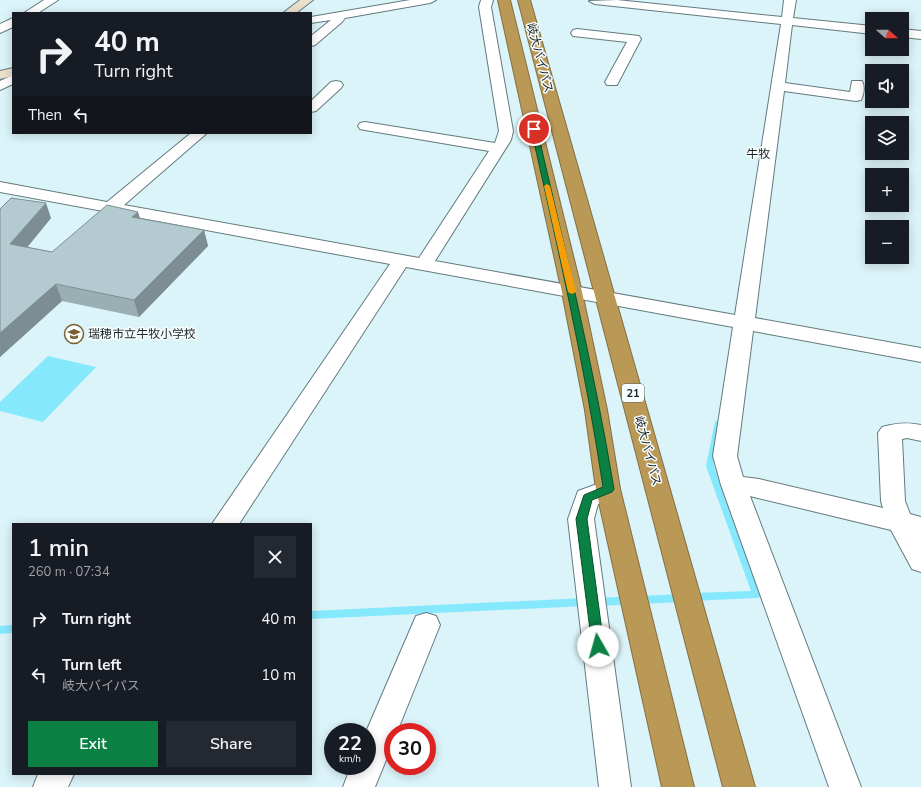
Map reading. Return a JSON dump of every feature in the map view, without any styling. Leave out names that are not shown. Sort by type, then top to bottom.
[{"type":"highway","name":"岐大バイパス","points":[[504,0],[572,292],[596,410],[608,489],[678,787]]},
{"type":"highway","name":"岐大バイパス","points":[[524,0],[607,298],[739,787]]},
{"type":"main road","points":[[290,12],[307,0]]},
{"type":"main road","points":[[0,75],[12,72]]},
{"type":"street","points":[[32,12],[52,0]]},
{"type":"street","points":[[312,20],[430,0]]},
{"type":"street","points":[[423,265],[504,140],[506,131],[485,7],[487,0]]},
{"type":"street","points":[[570,46],[596,0],[865,29]]},
{"type":"street","points":[[790,0],[725,456],[733,485],[845,787]]},
{"type":"street","points":[[312,41],[338,20],[340,15]]},
{"type":"street","points":[[0,29],[12,23]]},
{"type":"street","points":[[577,33],[635,39],[612,82]]},
{"type":"street","points":[[909,34],[921,35]]},
{"type":"street","points":[[0,86],[12,80]]},
{"type":"street","points":[[777,86],[856,97],[857,84]]},
{"type":"street","points":[[312,107],[336,85]]},
{"type":"street","points":[[371,126],[498,148]]},
{"type":"street","points":[[111,207],[199,134]]},
{"type":"street","points":[[0,187],[921,355]]},
{"type":"street","points":[[226,523],[401,261]]},
{"type":"street","points":[[921,433],[907,430],[890,433],[893,501],[911,525],[921,561]]},
{"type":"street","points":[[733,485],[759,488],[911,525]]},
{"type":"street","points":[[608,489],[587,498],[581,519],[615,787]]},
{"type":"street","points":[[359,787],[426,625]]},
{"type":"street","points":[[49,787],[57,775]]},
{"type":"water","points":[[48,356],[96,367],[43,422],[0,411],[0,402]]},
{"type":"building","points":[[11,198],[46,203],[10,244],[52,252],[107,205],[138,212],[132,217],[204,230],[134,300],[56,284],[0,333],[0,209]]},
{"type":"waterway","points":[[692,597],[757,594],[710,466],[719,422]]},
{"type":"waterway","points":[[596,602],[682,598]]},
{"type":"waterway","points":[[312,615],[586,602]]},
{"type":"waterway","points":[[0,630],[12,629]]},
{"type":"slow traffic","points":[[547,186],[572,292]]},
{"type":"place","name":"瑞穂市立牛牧小学校","points":[[74,334]]},
{"type":"district","name":"牛牧","points":[[758,154]]},
{"type":"route","points":[[534,129],[572,292],[596,410],[608,489],[587,498],[581,519],[598,646]]}]
